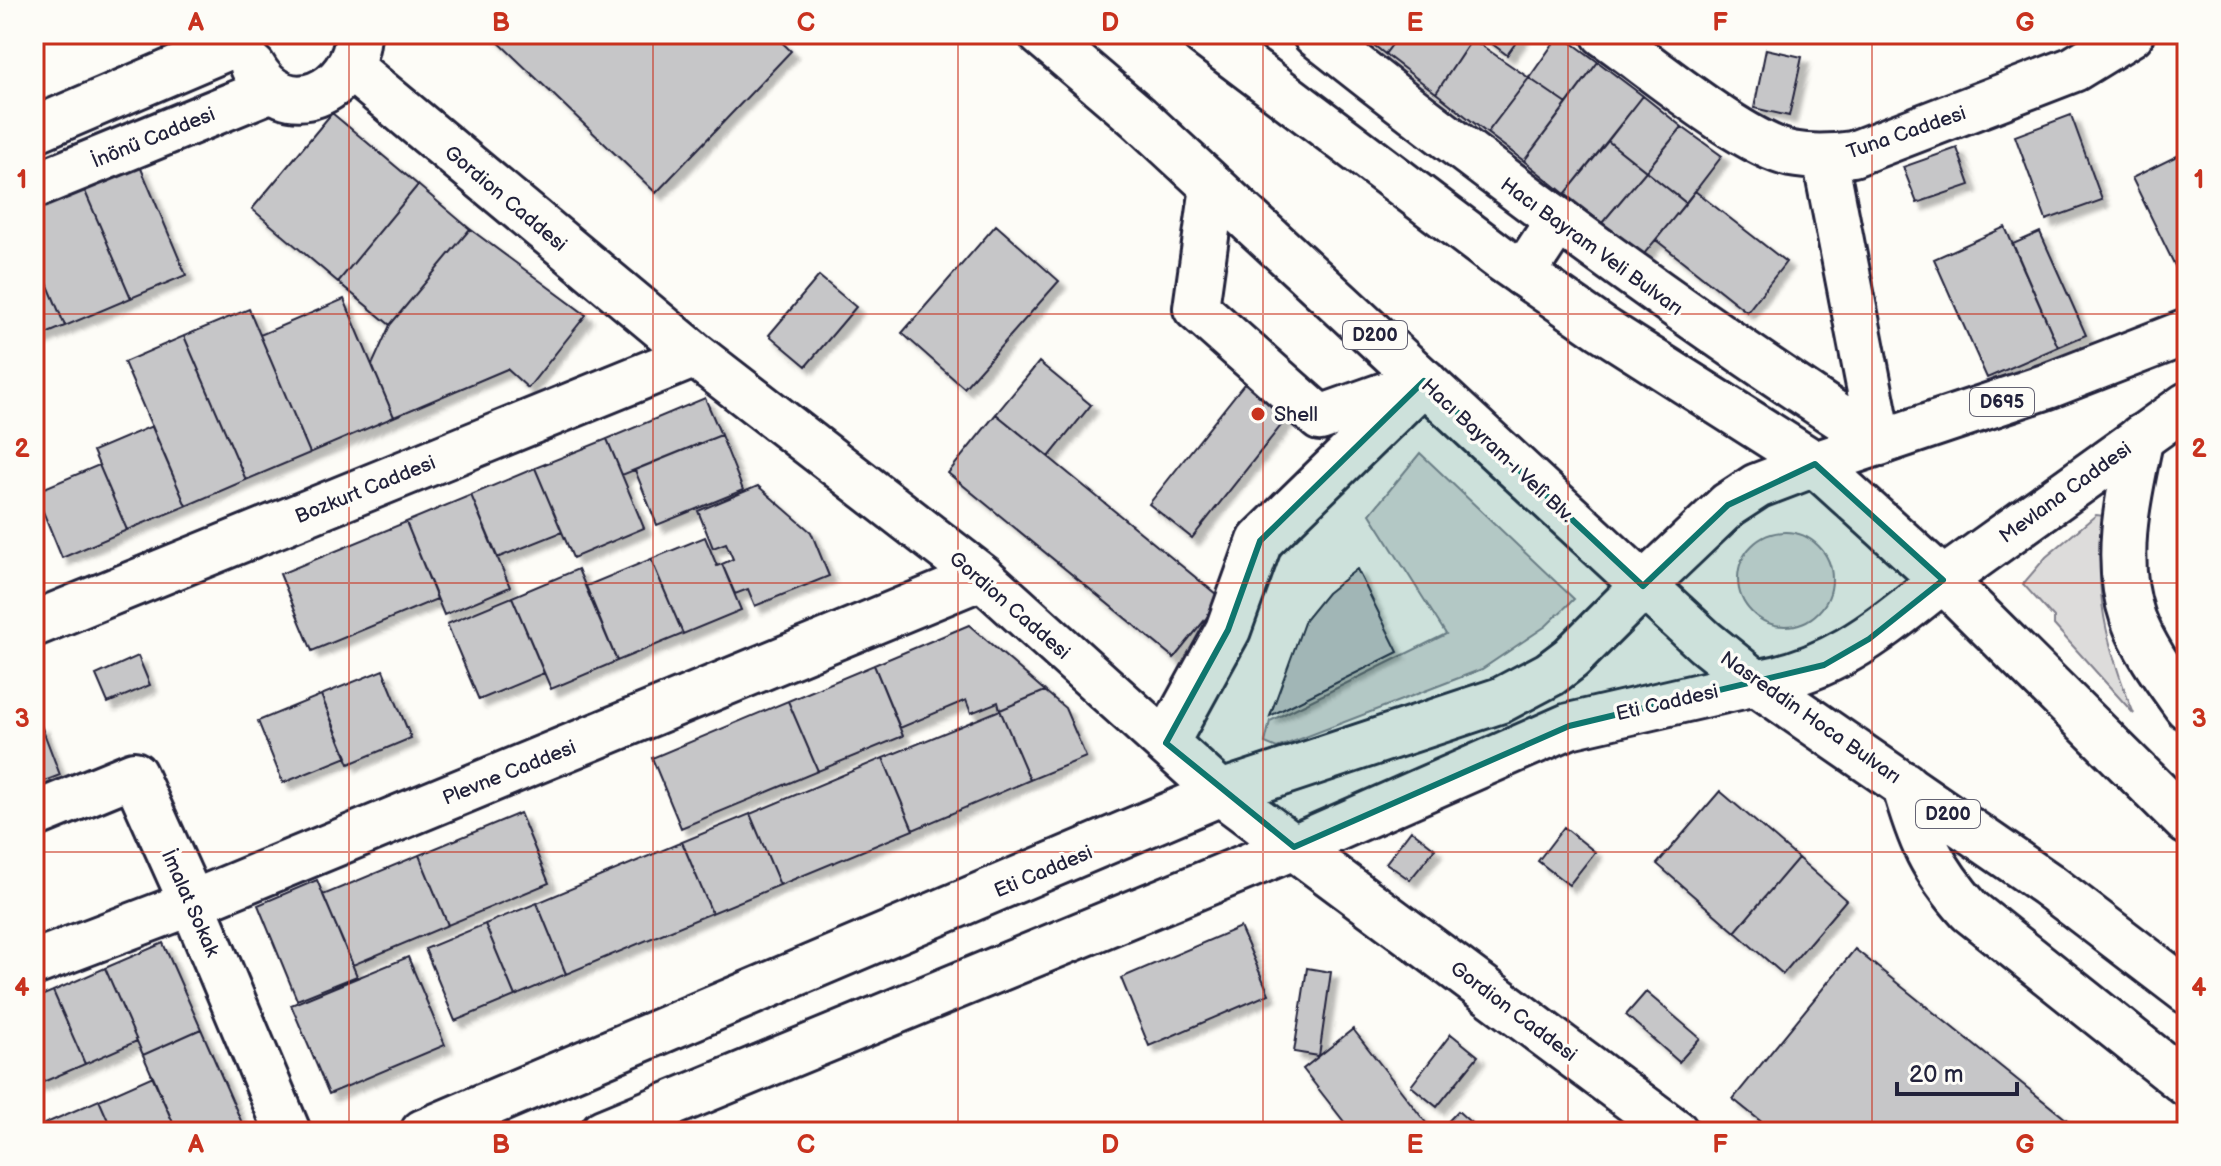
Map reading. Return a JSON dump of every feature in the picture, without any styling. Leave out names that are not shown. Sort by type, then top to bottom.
[{"type":"main road","name":"Hacı Bayram-ı Velî Blv.","points":[[1041,34],[1213,187],[1705,642]]},
{"type":"main road","points":[[1204,34],[1523,274],[1815,464],[1872,512],[1943,580],[2187,822]]},
{"type":"main road","name":"Hacı Bayram Veli Bulvarı","points":[[1315,34],[1557,222],[1720,338],[1880,443]]},
{"type":"main road","name":"Tuna Caddesi","points":[[1604,34],[1757,142],[1790,154],[1825,158],[1853,154],[2074,69],[2131,34]]},
{"type":"main road","points":[[34,130],[246,37],[249,59],[258,76],[272,89],[307,97],[332,87],[355,51]]},
{"type":"main road","name":"Gordion Caddesi","points":[[355,51],[695,355],[982,577],[1221,793],[1676,1132]]},
{"type":"main road","name":"İnönü Caddesi","points":[[34,186],[272,89]]},
{"type":"main road","points":[[1825,158],[1880,443]]},
{"type":"main road","points":[[1213,187],[1196,308],[1320,418],[1424,381]]},
{"type":"main road","points":[[1523,274],[1557,222]]},
{"type":"main road","name":"D695","points":[[1815,464],[2048,386],[2187,332]]},
{"type":"main road","name":"Bozkurt Caddesi","points":[[34,624],[695,355]]},
{"type":"main road","points":[[1166,743],[1228,630],[1260,541],[1424,381]]},
{"type":"main road","name":"Mevlana Caddesi","points":[[1756,683],[1824,665],[1869,639],[1943,580],[2187,405]]},
{"type":"main road","points":[[2141,437],[2129,490],[2122,557],[2133,618],[2155,662],[2187,707]]},
{"type":"main road","name":"Eti Caddesi","points":[[423,1132],[1221,793],[1526,689],[1571,658],[1728,505],[1757,486],[1815,464]]},
{"type":"main road","name":"Plevne Caddesi","points":[[34,963],[192,903],[982,577]]},
{"type":"main road","name":"Nasreddin Hoca Bulvarı","points":[[1705,642],[1756,683],[2047,884],[2187,991]]},
{"type":"main road","name":"Eti Caddesi","points":[[603,1132],[1294,847],[1569,726],[1756,683]]},
{"type":"main road","name":"İmalat Sokak","points":[[34,815],[134,774],[288,1132]]},
{"type":"main road","points":[[1904,784],[1919,836],[1940,877],[1970,911],[2187,1084]]},
{"type":"highlighted area","points":[[1424,381],[1643,586],[1728,505],[1815,464],[1943,580],[1869,639],[1824,665],[1569,726],[1294,847],[1166,743],[1228,630],[1260,541]]},
{"type":"shaded area","points":[[1420,453],[1574,599],[1546,626],[1482,669],[1277,748],[1265,743],[1270,721],[1446,634],[1370,514]]},
{"type":"shaded area","points":[[2096,515],[2105,516],[2100,567],[2104,617],[2116,665],[2134,714],[2054,625],[2054,618],[2023,584],[2046,557]]},
{"type":"shaded area","points":[[1785,532],[1803,536],[1818,546],[1828,561],[1832,579],[1828,597],[1818,612],[1803,622],[1785,626],[1767,622],[1752,612],[1742,597],[1738,579],[1742,561],[1752,546],[1767,536]]},
{"type":"building","points":[[490,34],[773,34],[791,51],[656,193]]},
{"type":"building","points":[[1360,34],[1400,34],[1385,54]]},
{"type":"building","points":[[1400,34],[1464,34],[1472,39],[1436,93],[1385,54]]},
{"type":"building","points":[[1479,34],[1522,34],[1507,55]]},
{"type":"building","points":[[1560,34],[1598,62],[1567,104],[1529,78]]},
{"type":"building","points":[[1472,39],[1529,78],[1487,133],[1436,93]]},
{"type":"building","points":[[1766,49],[1802,57],[1789,116],[1754,108]]},
{"type":"building","points":[[1598,62],[1643,96],[1565,194],[1524,161]]},
{"type":"building","points":[[1529,78],[1567,104],[1524,161],[1487,133]]},
{"type":"building","points":[[1643,96],[1682,127],[1646,171],[1608,141]]},
{"type":"building","points":[[332,113],[418,185],[338,282],[252,209]]},
{"type":"building","points":[[2071,115],[2102,200],[2046,220],[2015,136]]},
{"type":"building","points":[[1682,127],[1722,156],[1686,203],[1646,171]]},
{"type":"building","points":[[1608,141],[1646,171],[1602,223],[1565,194]]},
{"type":"building","points":[[1957,148],[1970,185],[1917,203],[1903,167]]},
{"type":"building","points":[[2187,151],[2187,272],[2180,276],[2132,178]]},
{"type":"building","points":[[140,166],[186,275],[131,298],[84,189]]},
{"type":"building","points":[[1646,171],[1686,203],[1644,254],[1602,223]]},
{"type":"building","points":[[418,185],[470,229],[390,325],[338,282]]},
{"type":"building","points":[[84,189],[131,298],[65,326],[34,252],[34,211]]},
{"type":"building","points":[[1695,191],[1786,262],[1747,312],[1656,240]]},
{"type":"building","points":[[996,225],[1059,281],[964,388],[902,333]]},
{"type":"building","points":[[2005,227],[2058,347],[1987,378],[1934,259]]},
{"type":"building","points":[[470,229],[586,315],[528,388],[507,369],[394,417],[372,365],[390,325]]},
{"type":"building","points":[[2040,232],[2086,335],[2058,347],[2013,244]]},
{"type":"building","points":[[34,252],[65,326],[34,339]]},
{"type":"building","points":[[819,276],[856,307],[806,366],[769,335]]},
{"type":"building","points":[[344,299],[394,417],[310,453],[260,335]]},
{"type":"building","points":[[249,309],[310,453],[246,480],[184,336]]},
{"type":"building","points":[[184,336],[246,480],[186,506],[124,362]]},
{"type":"building","points":[[1263,360],[1306,394],[1192,538],[1149,504]]},
{"type":"building","points":[[1039,362],[1091,405],[1049,457],[996,414]]},
{"type":"building","points":[[705,398],[721,435],[622,475],[607,439]]},
{"type":"building","points":[[996,414],[1222,599],[1174,658],[948,473]]},
{"type":"building","points":[[152,426],[186,506],[127,530],[93,451]]},
{"type":"building","points":[[721,435],[743,490],[657,525],[635,470]]},
{"type":"building","points":[[607,439],[644,528],[573,558],[535,468]]},
{"type":"building","points":[[99,465],[127,530],[62,558],[35,492]]},
{"type":"building","points":[[535,468],[562,532],[497,558],[471,495]]},
{"type":"building","points":[[758,486],[811,532],[829,576],[755,606],[748,589],[735,594],[722,564],[733,559],[726,543],[713,548],[698,511]]},
{"type":"building","points":[[471,495],[510,587],[444,615],[406,522]]},
{"type":"building","points":[[406,522],[437,599],[312,651],[280,574]]},
{"type":"building","points":[[705,537],[717,566],[722,564],[741,610],[683,634],[651,559]]},
{"type":"building","points":[[651,559],[683,634],[617,661],[586,586]]},
{"type":"building","points":[[578,569],[617,661],[551,689],[512,597]]},
{"type":"building","points":[[1357,569],[1398,652],[1270,716],[1305,620],[1327,593]]},
{"type":"building","points":[[512,597],[544,673],[479,700],[447,624]]},
{"type":"building","points":[[969,625],[1045,691],[1000,710],[998,702],[971,713],[966,700],[900,728],[874,665]]},
{"type":"building","points":[[138,656],[150,685],[108,703],[96,675]]},
{"type":"building","points":[[874,665],[903,736],[818,771],[788,701]]},
{"type":"building","points":[[383,670],[411,738],[349,764],[321,695]]},
{"type":"building","points":[[1045,691],[1065,708],[1086,757],[1030,780],[1000,710]]},
{"type":"building","points":[[321,695],[347,757],[283,783],[258,721]]},
{"type":"building","points":[[788,701],[818,771],[681,828],[652,758]]},
{"type":"building","points":[[1000,710],[1030,780],[913,830],[883,758]]},
{"type":"building","points":[[41,725],[60,775],[34,785],[34,728]]},
{"type":"building","points":[[883,758],[913,830],[780,885],[750,814]]},
{"type":"building","points":[[1720,791],[1798,858],[1735,932],[1657,864]]},
{"type":"building","points":[[520,813],[549,883],[448,925],[419,855]]},
{"type":"building","points":[[750,814],[780,885],[712,913],[682,842]]},
{"type":"building","points":[[1564,827],[1595,852],[1569,885],[1538,861]]},
{"type":"building","points":[[1411,830],[1435,849],[1410,880],[1386,863]]},
{"type":"building","points":[[682,842],[712,913],[566,974],[537,903]]},
{"type":"building","points":[[419,855],[448,925],[353,965],[323,895]]},
{"type":"building","points":[[1798,858],[1846,900],[1783,974],[1735,932]]},
{"type":"building","points":[[317,880],[357,976],[297,1000],[258,905]]},
{"type":"building","points":[[537,903],[566,974],[515,996],[485,924]]},
{"type":"building","points":[[485,924],[515,996],[455,1021],[425,949]]},
{"type":"building","points":[[1240,927],[1269,994],[1149,1046],[1121,978]]},
{"type":"building","points":[[163,943],[201,1029],[143,1055],[105,968]]},
{"type":"building","points":[[1855,949],[2082,1132],[1774,1132],[1733,1099]]},
{"type":"building","points":[[408,957],[445,1045],[329,1094],[291,1005]]},
{"type":"building","points":[[105,968],[137,1041],[85,1064],[53,991]]},
{"type":"building","points":[[1307,968],[1331,972],[1319,1056],[1294,1052]]},
{"type":"building","points":[[53,991],[85,1064],[34,1086],[34,999]]},
{"type":"building","points":[[1646,992],[1700,1038],[1679,1062],[1626,1015]]},
{"type":"building","points":[[201,1029],[245,1130],[177,1132],[143,1055]]},
{"type":"building","points":[[1353,1029],[1430,1128],[1425,1132],[1352,1132],[1303,1069]]},
{"type":"building","points":[[1451,1034],[1478,1056],[1437,1107],[1411,1086]]},
{"type":"building","points":[[153,1076],[177,1132],[113,1132],[99,1100]]},
{"type":"building","points":[[99,1100],[113,1132],[48,1132],[44,1124]]},
{"type":"building","points":[[1458,1111],[1481,1132],[1438,1132]]},
{"type":"place","name":"Shell","points":[[1258,414]]}]
